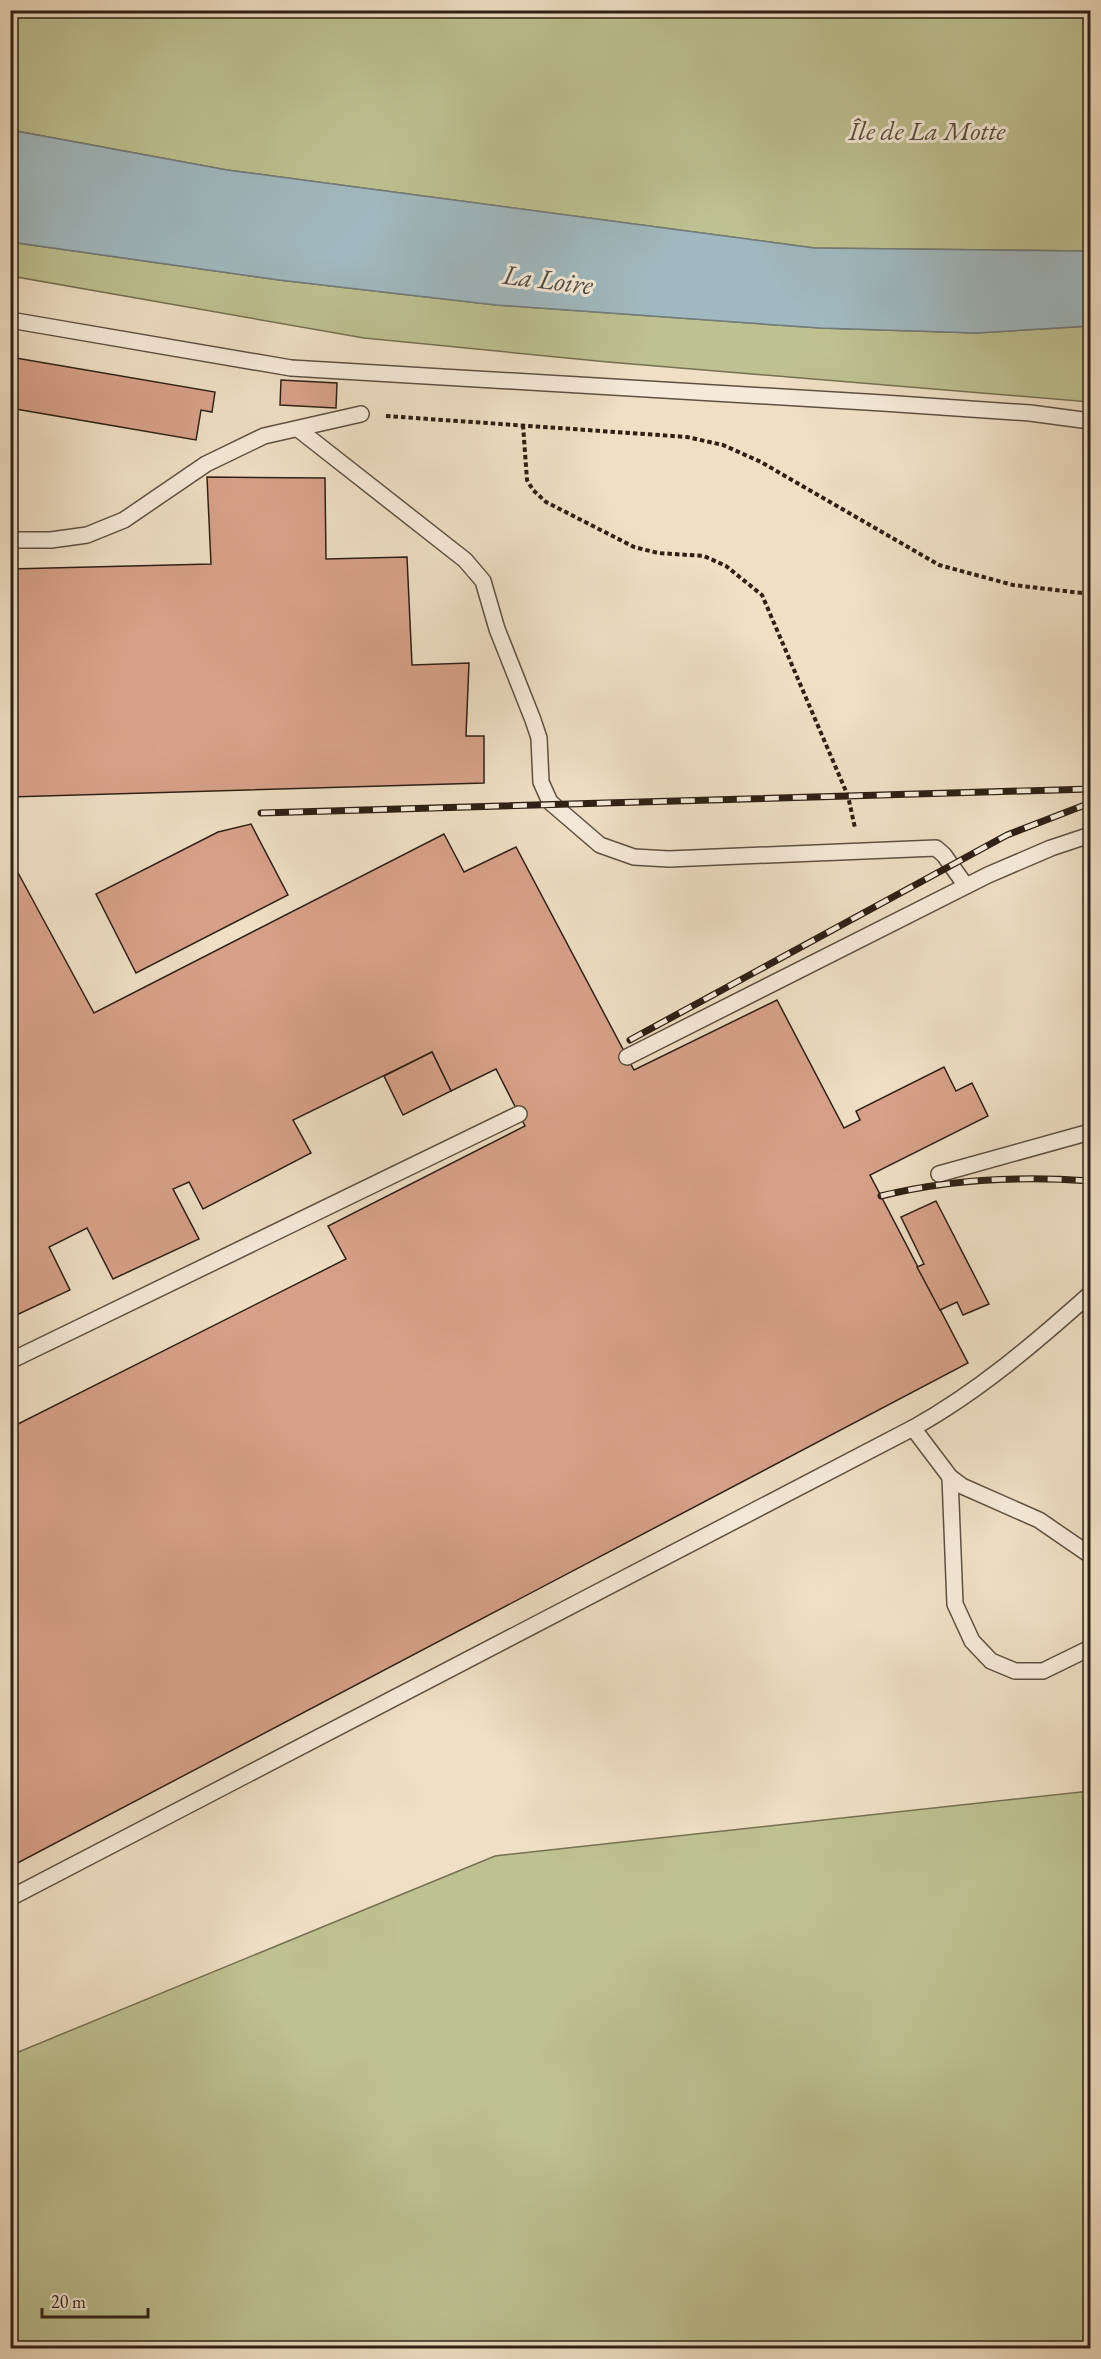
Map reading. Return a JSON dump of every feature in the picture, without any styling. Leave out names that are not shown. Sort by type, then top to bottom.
[{"type":"lane","points":[[10,320],[291,368],[883,403],[1030,413],[1090,421]]},
{"type":"lane","points":[[10,540],[51,540],[87,535],[124,520],[206,464],[264,436],[361,414]]},
{"type":"lane","points":[[298,429],[465,560],[483,582],[497,629],[539,738],[541,782],[545,792],[554,807],[600,845],[634,857],[669,859],[936,848],[944,855],[966,886]]},
{"type":"lane","points":[[627,1057],[966,886],[1051,848],[1090,835]]},
{"type":"lane","points":[[10,1361],[519,1114]]},
{"type":"lane","points":[[939,1174],[1090,1132]]},
{"type":"lane","points":[[10,1898],[913,1428],[984,1382],[1048,1332],[1090,1294]]},
{"type":"lane","points":[[913,1428],[950,1477],[963,1486],[1039,1520],[1090,1555]]},
{"type":"lane","points":[[950,1477],[955,1604],[972,1641],[991,1661],[1015,1671],[1043,1671],[1090,1648]]},
{"type":"path","points":[[361,414],[687,437],[723,445],[761,462],[939,565],[1013,585],[1090,594]]},
{"type":"path","points":[[523,425],[527,480],[532,490],[546,502],[634,547],[658,554],[704,556],[726,566],[762,595],[848,796],[861,852]]},
{"type":"green space","name":"Île de La Motte","points":[[10,11],[1090,11],[1090,251],[814,248],[227,170],[11,130]]},
{"type":"green space","points":[[10,242],[279,280],[496,305],[820,328],[977,333],[1090,326],[1090,402],[608,362],[364,338],[11,276]]},
{"type":"green space","points":[[1090,1791],[1090,2348],[11,2348],[11,2055],[495,1856]]},
{"type":"water","name":"La Loire","points":[[10,130],[227,170],[814,248],[1090,251],[1090,326],[977,333],[820,328],[496,305],[279,280],[11,242]]},
{"type":"building","points":[[10,357],[215,392],[212,412],[201,410],[196,440],[10,408]]},
{"type":"building","points":[[281,380],[337,383],[336,408],[280,405]]},
{"type":"building","points":[[207,477],[325,478],[326,559],[407,557],[412,665],[469,663],[466,736],[484,736],[484,783],[10,797],[10,569],[211,564]]},
{"type":"building","points":[[251,824],[288,895],[136,973],[96,894],[218,832]]},
{"type":"building","points":[[444,834],[464,872],[516,847],[634,1070],[777,1000],[844,1128],[860,1120],[856,1111],[944,1067],[956,1091],[972,1083],[988,1116],[870,1175],[968,1363],[10,1867],[10,1428],[346,1259],[328,1226],[525,1126],[496,1069],[451,1091],[432,1052],[293,1120],[311,1153],[203,1209],[189,1182],[173,1189],[199,1239],[113,1279],[87,1228],[49,1247],[70,1290],[10,1318],[10,858],[94,1013]]},
{"type":"building","points":[[432,1052],[451,1091],[403,1115],[384,1076]]},
{"type":"building","points":[[936,1201],[989,1304],[963,1315],[957,1302],[940,1310],[917,1267],[924,1264],[901,1217]]},
{"type":"railway","points":[[261,813],[1090,789]]},
{"type":"railway","points":[[630,1040],[1007,835],[1090,803]]},
{"type":"railway","points":[[881,1196],[907,1190],[985,1180],[1090,1181]]}]
